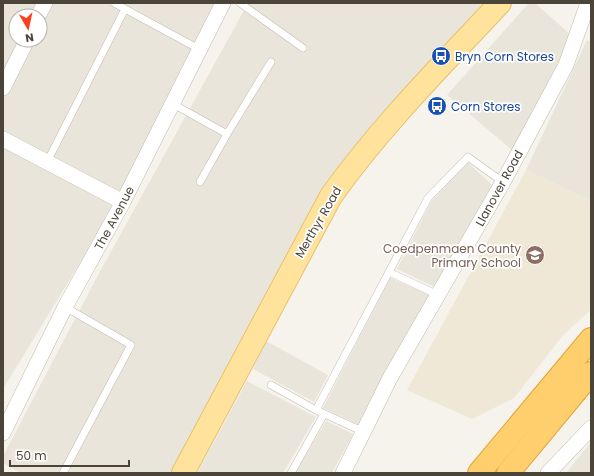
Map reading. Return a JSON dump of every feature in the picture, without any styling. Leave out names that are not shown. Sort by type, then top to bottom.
[{"type":"highway","points":[[479,473],[591,339]]},
{"type":"highway","points":[[508,473],[591,374]]},
{"type":"main road","name":"Merthyr Road","points":[[183,473],[316,222],[352,166],[386,126],[500,3]]},
{"type":"street","name":"The Avenue","points":[[3,432],[65,307],[123,202],[223,3]]},
{"type":"street","name":"Llanover Road","points":[[343,473],[390,378],[503,182],[566,65],[588,3]]},
{"type":"street","points":[[3,88],[23,48]]},
{"type":"street","points":[[3,139],[123,202]]},
{"type":"street","points":[[548,473],[591,428]]},
{"type":"lane","points":[[114,3],[199,49]]},
{"type":"lane","points":[[240,3],[303,48]]},
{"type":"lane","points":[[47,162],[125,9]]},
{"type":"lane","points":[[200,182],[227,134],[271,62]]},
{"type":"lane","points":[[173,104],[227,134]]},
{"type":"lane","points":[[316,410],[428,198],[468,156],[503,182]]},
{"type":"lane","points":[[389,272],[438,294]]},
{"type":"lane","points":[[63,473],[131,345],[65,307]]},
{"type":"lane","points":[[271,385],[316,410],[364,432]]},
{"type":"lane","points":[[291,473],[324,414]]},
{"type":"shaded area","points":[[3,3],[217,3],[119,199],[3,389]]},
{"type":"shaded area","points":[[248,3],[483,3],[310,210],[172,473],[20,473],[3,463],[3,456],[97,277]]},
{"type":"shaded area","points":[[529,3],[535,3],[572,36],[512,150],[447,95]]},
{"type":"shaded area","points":[[587,40],[591,42],[591,201],[526,170]]},
{"type":"shaded area","points":[[467,162],[492,185],[435,287],[397,269],[431,202]]},
{"type":"shaded area","name":"Coedpenmaen County Primary School","points":[[526,170],[591,201],[591,310],[564,334],[514,398],[472,419],[407,390]]},
{"type":"shaded area","points":[[390,278],[430,295],[360,425],[323,408]]},
{"type":"shaded area","points":[[266,341],[328,375],[314,402],[253,369]]},
{"type":"shaded area","points":[[247,381],[316,417],[283,473],[197,473]]},
{"type":"shaded area","points":[[326,421],[353,434],[332,473],[295,473]]},
{"type":"shaded area","points":[[591,442],[591,473],[566,473]]},
{"type":"place","name":"Bryn Corn Stores","points":[[441,56]]},
{"type":"place","name":"Corn Stores","points":[[437,106]]},
{"type":"place","name":"Coedpenmaen County Primary School","points":[[535,255]]}]
